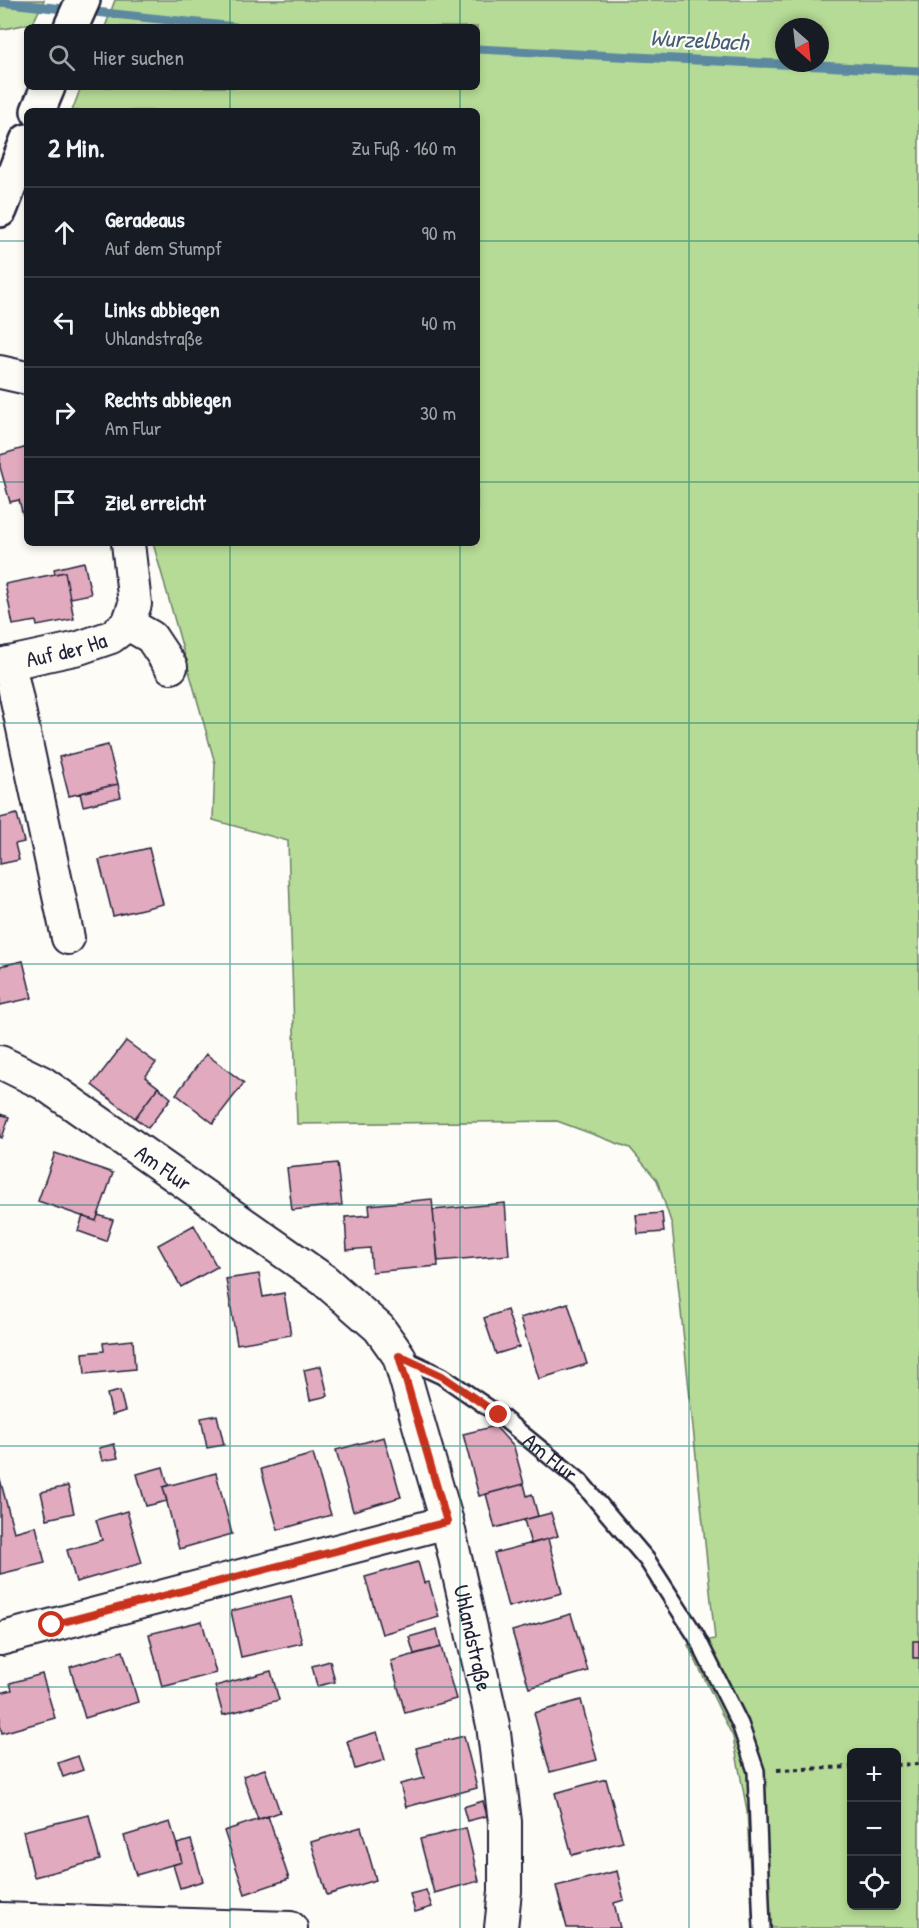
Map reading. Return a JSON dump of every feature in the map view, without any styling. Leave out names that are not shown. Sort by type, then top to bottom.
[{"type":"main road","points":[[40,108],[47,90]]},
{"type":"main road","points":[[0,210],[24,149]]},
{"type":"street","points":[[0,372],[24,377]]},
{"type":"street","name":"Auf der Ha","points":[[4,664],[80,648],[111,637],[128,624],[135,604],[128,546]]},
{"type":"street","name":"Auf der Ha","points":[[128,624],[151,637],[171,667]]},
{"type":"street","points":[[4,664],[68,938]]},
{"type":"street","name":"Am Flur","points":[[0,1062],[42,1083],[324,1280],[379,1328],[399,1356]]},
{"type":"street","name":"Uhlandstraße","points":[[399,1356],[447,1522],[493,1725],[505,1822],[505,1891],[501,1928]]},
{"type":"street","points":[[0,1639],[447,1522]]},
{"type":"street","points":[[0,1919],[291,1928]]},
{"type":"lane","name":"Am Flur","points":[[399,1356],[442,1376],[499,1415],[580,1481],[647,1560],[696,1636],[740,1724],[756,1771],[762,1928]]},
{"type":"path","points":[[901,1765],[919,1764]]},
{"type":"path","points":[[756,1771],[847,1767]]},
{"type":"green space","points":[[0,0],[44,0],[33,23],[0,29]]},
{"type":"green space","points":[[115,0],[919,0],[919,1928],[753,1928],[747,1810],[733,1737],[688,1645],[715,1639],[672,1225],[657,1180],[630,1148],[557,1121],[297,1124],[288,841],[213,820],[215,763],[154,546],[480,546],[480,108],[73,108],[80,90],[480,90],[480,24],[106,24]]},
{"type":"building","points":[[24,448],[24,515],[19,500],[10,502],[0,467],[0,455]]},
{"type":"building","points":[[84,562],[91,594],[70,598],[65,572],[55,574],[54,569]]},
{"type":"building","points":[[65,572],[74,619],[37,626],[36,621],[13,625],[5,584]]},
{"type":"building","points":[[108,745],[118,784],[69,796],[59,757]]},
{"type":"building","points":[[118,784],[121,797],[83,806],[80,793]]},
{"type":"building","points":[[17,814],[24,842],[15,844],[19,860],[0,864],[0,818]]},
{"type":"building","points":[[149,848],[163,904],[113,916],[99,860]]},
{"type":"building","points":[[23,961],[32,998],[0,1005],[0,966]]},
{"type":"building","points":[[126,1041],[156,1063],[145,1077],[158,1087],[135,1118],[92,1085]]},
{"type":"building","points":[[206,1054],[244,1083],[213,1123],[176,1094]]},
{"type":"building","points":[[158,1087],[171,1098],[148,1128],[135,1118]]},
{"type":"building","points":[[0,1114],[9,1117],[2,1138],[0,1137]]},
{"type":"building","points":[[55,1153],[113,1173],[96,1221],[38,1201]]},
{"type":"building","points":[[337,1163],[342,1205],[292,1210],[287,1168]]},
{"type":"building","points":[[432,1199],[438,1266],[372,1272],[370,1248],[347,1250],[345,1217],[370,1215],[369,1205]]},
{"type":"building","points":[[505,1203],[509,1255],[438,1261],[433,1210]]},
{"type":"building","points":[[662,1213],[664,1232],[638,1234],[636,1215]]},
{"type":"building","points":[[98,1215],[113,1220],[106,1241],[78,1231],[83,1216],[96,1221]]},
{"type":"building","points":[[194,1225],[217,1267],[181,1287],[158,1245]]},
{"type":"building","points":[[259,1274],[263,1297],[284,1293],[291,1335],[237,1344],[226,1279]]},
{"type":"building","points":[[568,1303],[587,1364],[539,1379],[520,1318]]},
{"type":"building","points":[[507,1310],[519,1347],[496,1354],[484,1318]]},
{"type":"building","points":[[133,1340],[135,1369],[85,1374],[83,1353],[104,1351],[103,1343]]},
{"type":"building","points":[[321,1366],[328,1396],[310,1400],[304,1370]]},
{"type":"building","points":[[120,1391],[125,1411],[112,1415],[107,1394]]},
{"type":"building","points":[[217,1415],[224,1445],[207,1448],[201,1418]]},
{"type":"building","points":[[495,1426],[514,1447],[524,1484],[479,1496],[463,1434]]},
{"type":"building","points":[[384,1437],[401,1497],[353,1511],[336,1450]]},
{"type":"building","points":[[114,1444],[118,1458],[102,1461],[99,1448]]},
{"type":"building","points":[[313,1454],[331,1515],[278,1530],[261,1469]]},
{"type":"building","points":[[163,1467],[168,1485],[163,1487],[167,1501],[146,1506],[137,1474]]},
{"type":"building","points":[[216,1473],[232,1534],[179,1549],[163,1487]]},
{"type":"building","points":[[0,1479],[14,1532],[36,1526],[45,1563],[0,1574]]},
{"type":"building","points":[[524,1484],[527,1496],[532,1494],[538,1516],[495,1528],[486,1494]]},
{"type":"building","points":[[68,1486],[74,1513],[47,1519],[41,1492]]},
{"type":"building","points":[[127,1511],[142,1563],[76,1582],[67,1550],[102,1540],[96,1520]]},
{"type":"building","points":[[551,1513],[558,1536],[531,1544],[524,1520]]},
{"type":"building","points":[[548,1539],[562,1593],[508,1607],[494,1553]]},
{"type":"building","points":[[418,1562],[424,1583],[429,1582],[439,1617],[382,1634],[365,1577]]},
{"type":"building","points":[[291,1596],[302,1643],[241,1657],[231,1611]]},
{"type":"building","points":[[571,1614],[588,1671],[529,1688],[512,1631]]},
{"type":"building","points":[[202,1621],[216,1673],[162,1687],[149,1634]]},
{"type":"building","points":[[437,1629],[441,1647],[414,1654],[409,1637]]},
{"type":"building","points":[[913,1641],[919,1641],[919,1658],[913,1658]]},
{"type":"building","points":[[441,1647],[456,1699],[405,1713],[391,1661]]},
{"type":"building","points":[[123,1651],[138,1702],[85,1718],[70,1667]]},
{"type":"building","points":[[330,1661],[335,1682],[317,1686],[312,1666]]},
{"type":"building","points":[[271,1671],[279,1700],[223,1715],[215,1686]]},
{"type":"building","points":[[42,1674],[55,1718],[2,1733],[0,1693],[12,1690],[10,1683]]},
{"type":"building","points":[[581,1700],[597,1760],[550,1772],[534,1713]]},
{"type":"building","points":[[377,1732],[385,1760],[355,1769],[347,1741]]},
{"type":"building","points":[[464,1736],[477,1788],[406,1807],[400,1784],[424,1778],[416,1748]]},
{"type":"building","points":[[78,1756],[83,1770],[63,1777],[58,1763]]},
{"type":"building","points":[[265,1769],[280,1812],[258,1820],[243,1776]]},
{"type":"building","points":[[606,1779],[623,1842],[572,1855],[555,1793]]},
{"type":"building","points":[[483,1801],[487,1816],[467,1821],[463,1807]]},
{"type":"building","points":[[89,1815],[100,1860],[34,1877],[23,1831]]},
{"type":"building","points":[[268,1816],[289,1879],[245,1894],[224,1831]]},
{"type":"building","points":[[170,1822],[182,1862],[136,1875],[124,1836]]},
{"type":"building","points":[[361,1827],[376,1880],[327,1895],[311,1842]]},
{"type":"building","points":[[466,1828],[479,1881],[434,1893],[420,1839]]},
{"type":"building","points":[[191,1840],[203,1881],[180,1888],[173,1865],[182,1862],[177,1844]]},
{"type":"building","points":[[617,1871],[624,1900],[614,1903],[620,1928],[567,1928],[556,1886]]},
{"type":"building","points":[[426,1890],[432,1907],[415,1912],[410,1894]]},
{"type":"waterway","name":"Wurzelbach","points":[[0,2],[72,10]]},
{"type":"waterway","name":"Wurzelbach","points":[[86,11],[207,24]]},
{"type":"waterway","name":"Wurzelbach","points":[[480,49],[919,71]]},
{"type":"route","points":[[52,1625],[447,1522],[399,1356],[442,1376],[499,1415]]}]
